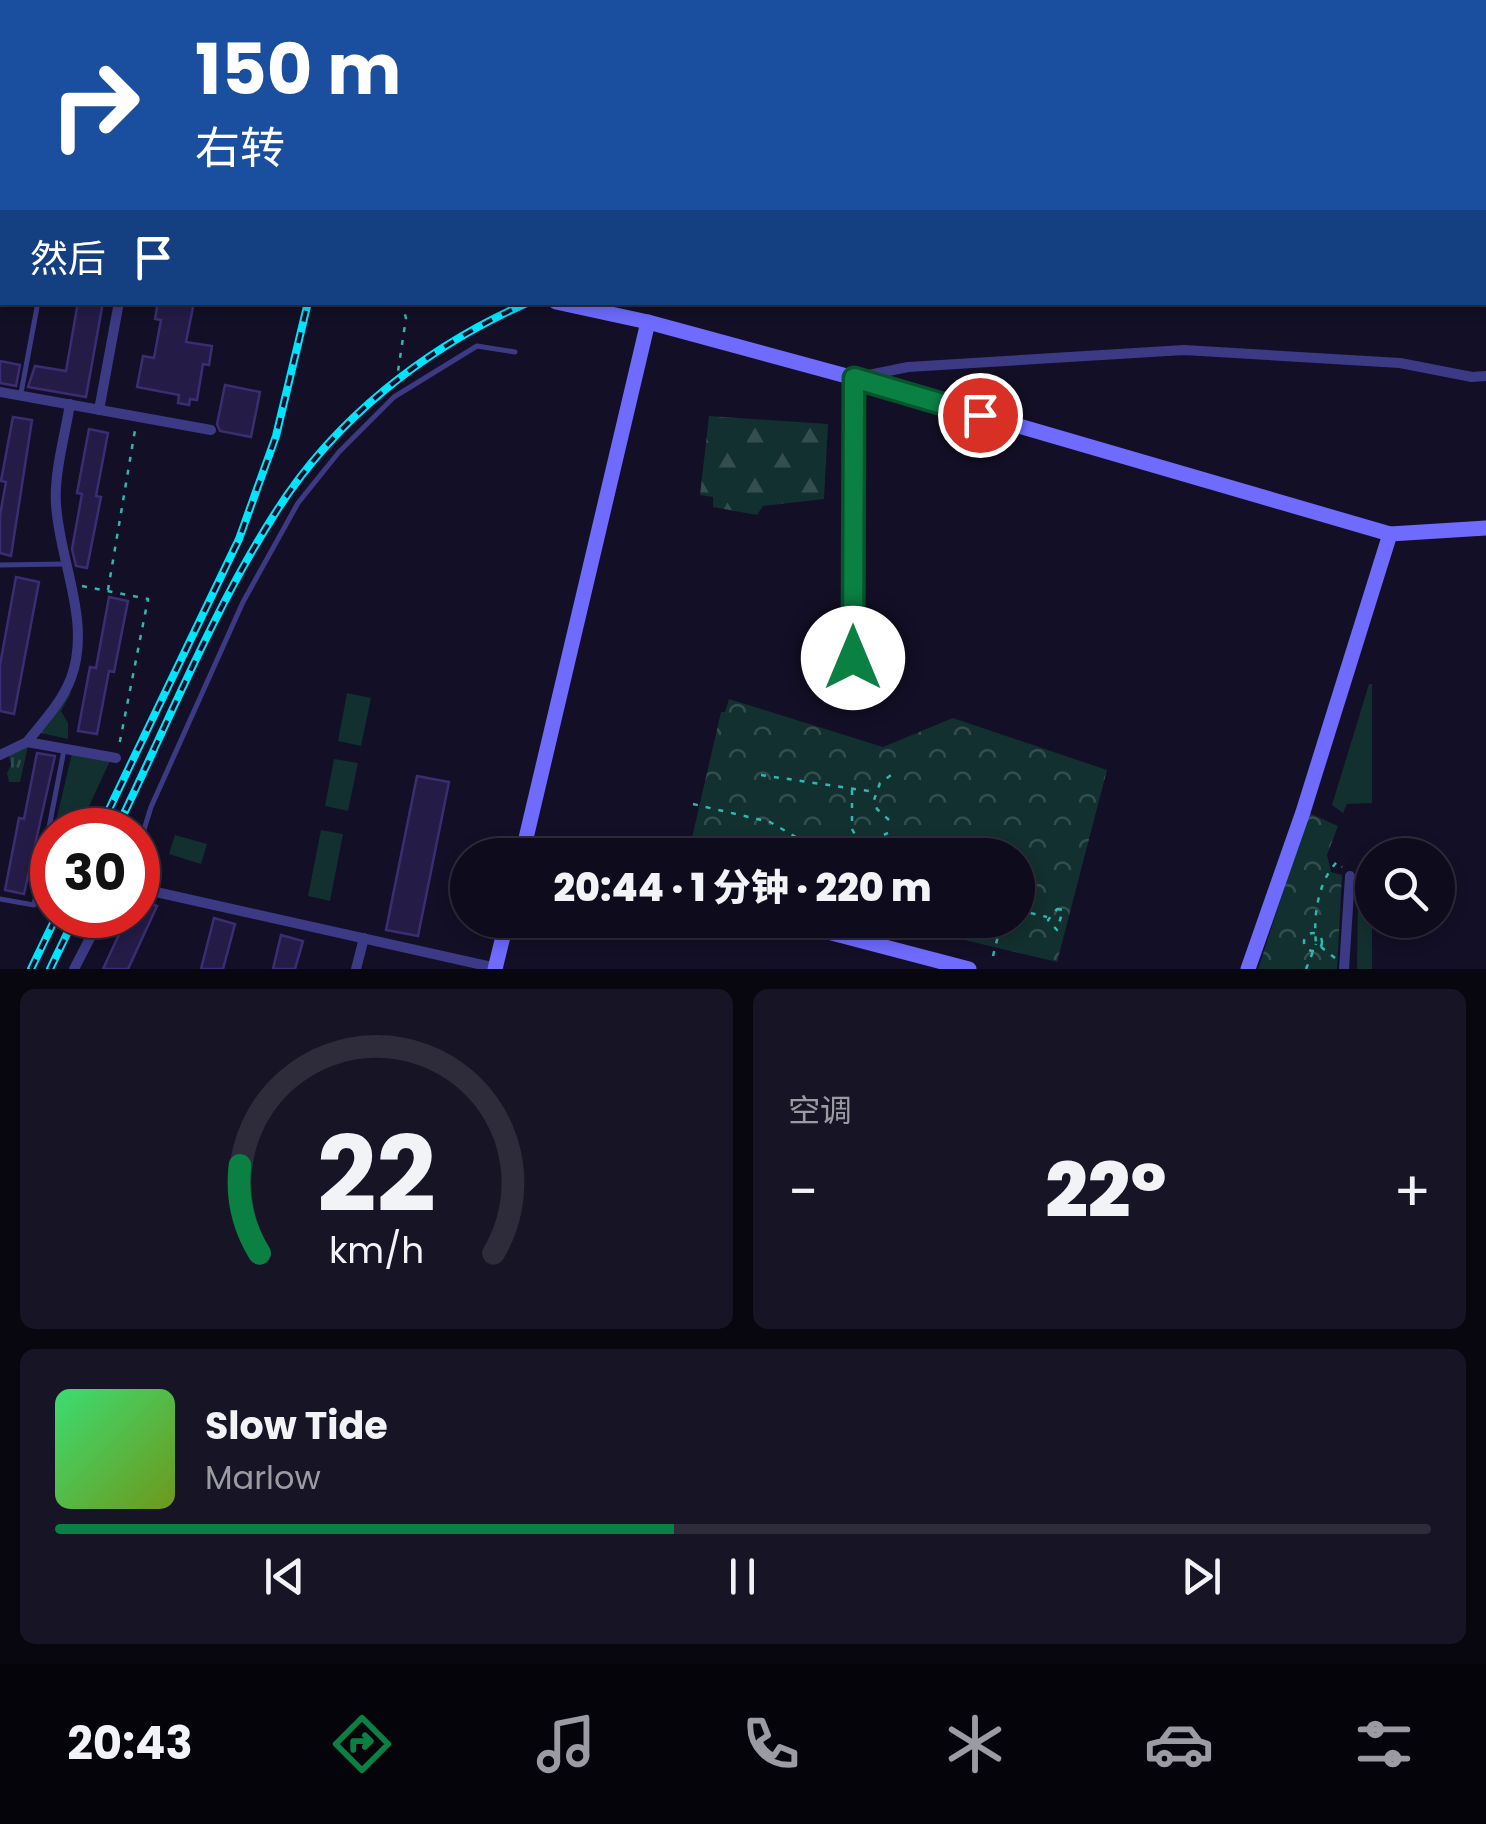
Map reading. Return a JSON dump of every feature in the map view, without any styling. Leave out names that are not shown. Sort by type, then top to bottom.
[{"type":"street","points":[[99,410],[118,305]]},
{"type":"street","points":[[570,305],[854,378],[1390,534],[1486,528]]},
{"type":"street","points":[[526,838],[648,322]]},
{"type":"street","points":[[854,378],[908,367],[1184,350],[1400,363],[1472,377],[1486,376]]},
{"type":"street","points":[[905,394],[908,367]]},
{"type":"street","points":[[853,658],[854,378]]},
{"type":"street","points":[[0,392],[211,430]]},
{"type":"street","points":[[0,755],[27,742],[57,704],[70,679],[77,634],[56,504],[70,404]]},
{"type":"street","points":[[1248,969],[1303,812],[1390,534]]},
{"type":"street","points":[[27,742],[116,758]]},
{"type":"street","points":[[1344,967],[1350,876]]},
{"type":"street","points":[[160,893],[495,968],[502,938]]},
{"type":"street","points":[[74,969],[90,938]]},
{"type":"street","points":[[356,969],[364,938]]},
{"type":"street","points":[[851,938],[969,969]]},
{"type":"lane","points":[[20,396],[37,305]]},
{"type":"lane","points":[[151,808],[243,602],[298,503],[338,452],[394,396],[477,346],[515,352]]},
{"type":"lane","points":[[0,566],[67,564]]},
{"type":"lane","points":[[0,899],[34,905],[64,748]]},
{"type":"path","points":[[401,305],[406,318],[398,378],[410,386]]},
{"type":"path","points":[[108,591],[137,416]]},
{"type":"path","points":[[71,584],[148,599],[116,758]]},
{"type":"path","points":[[875,792],[894,772]]},
{"type":"path","points":[[761,775],[875,792]]},
{"type":"path","points":[[852,788],[852,829],[856,838]]},
{"type":"path","points":[[875,792],[877,809],[889,820]]},
{"type":"path","points":[[693,804],[770,822],[798,838]]},
{"type":"path","points":[[877,838],[888,833]]},
{"type":"path","points":[[1315,933],[1318,902],[1330,869],[1337,862],[1355,881]]},
{"type":"path","points":[[1035,914],[1049,917]]},
{"type":"path","points":[[1306,969],[1322,939],[1315,933],[1308,934],[1304,942],[1314,950]]},
{"type":"path","points":[[994,956],[998,938]]},
{"type":"path","points":[[1318,945],[1344,967]]},
{"type":"green space","points":[[709,416],[828,424],[824,499],[763,506],[757,515],[713,507],[713,497],[700,495]]},
{"type":"green space","points":[[72,683],[61,711],[68,723],[68,739],[37,732]]},
{"type":"green space","points":[[1369,684],[1372,803],[1347,804],[1343,813],[1332,805]]},
{"type":"green space","points":[[347,693],[371,698],[361,746],[338,741]]},
{"type":"green space","points":[[729,699],[883,747],[953,718],[1107,770],[1057,962],[956,938],[1035,938],[1035,838],[692,838],[721,712],[725,712]]},
{"type":"green space","points":[[28,746],[20,782],[9,782],[8,753]]},
{"type":"green space","points":[[72,753],[110,761],[88,808],[59,808]]},
{"type":"green space","points":[[334,759],[358,763],[348,811],[325,806]]},
{"type":"green space","points":[[1309,813],[1338,826],[1327,855],[1331,872],[1342,875],[1337,969],[1258,969]]},
{"type":"green space","points":[[321,830],[343,834],[330,901],[308,896]]},
{"type":"green space","points":[[175,835],[207,844],[201,864],[169,854]]},
{"type":"green space","points":[[1357,938],[1372,938],[1372,969],[1357,969]]},
{"type":"building","points":[[77,305],[102,305],[86,397],[28,387],[35,366],[66,371]]},
{"type":"building","points":[[157,305],[193,305],[186,342],[212,346],[209,365],[203,364],[197,400],[190,399],[189,405],[178,403],[179,395],[137,387],[143,356],[154,358],[161,320],[155,319]]},
{"type":"building","points":[[0,361],[20,365],[16,386],[0,383]]},
{"type":"building","points":[[225,385],[260,392],[251,437],[220,431],[217,424]]},
{"type":"building","points":[[13,417],[32,420],[11,556],[0,553],[0,515],[6,482],[1,481]]},
{"type":"building","points":[[89,429],[108,433],[87,568],[76,566],[72,549]]},
{"type":"building","points":[[16,577],[39,582],[14,714],[0,711],[0,665]]},
{"type":"building","points":[[109,597],[128,601],[114,672],[109,671],[97,734],[78,731],[90,667],[96,668]]},
{"type":"building","points":[[37,753],[55,756],[43,808],[30,808],[30,867],[24,894],[5,890],[19,818],[24,819]]},
{"type":"building","points":[[417,776],[449,782],[418,936],[386,930]]},
{"type":"building","points":[[214,918],[235,924],[223,969],[201,969]]},
{"type":"building","points":[[281,935],[303,941],[295,969],[273,969]]},
{"type":"building","points":[[117,938],[142,938],[128,969],[103,969]]},
{"type":"railway","points":[[110,808],[239,539],[276,436],[307,305]]},
{"type":"railway","points":[[126,808],[230,591],[298,480],[354,417],[385,389],[454,341],[523,305]]},
{"type":"railway","points":[[31,969],[46,938]]},
{"type":"railway","points":[[50,969],[65,938]]},
{"type":"route","points":[[853,658],[854,378],[980,415]]}]
